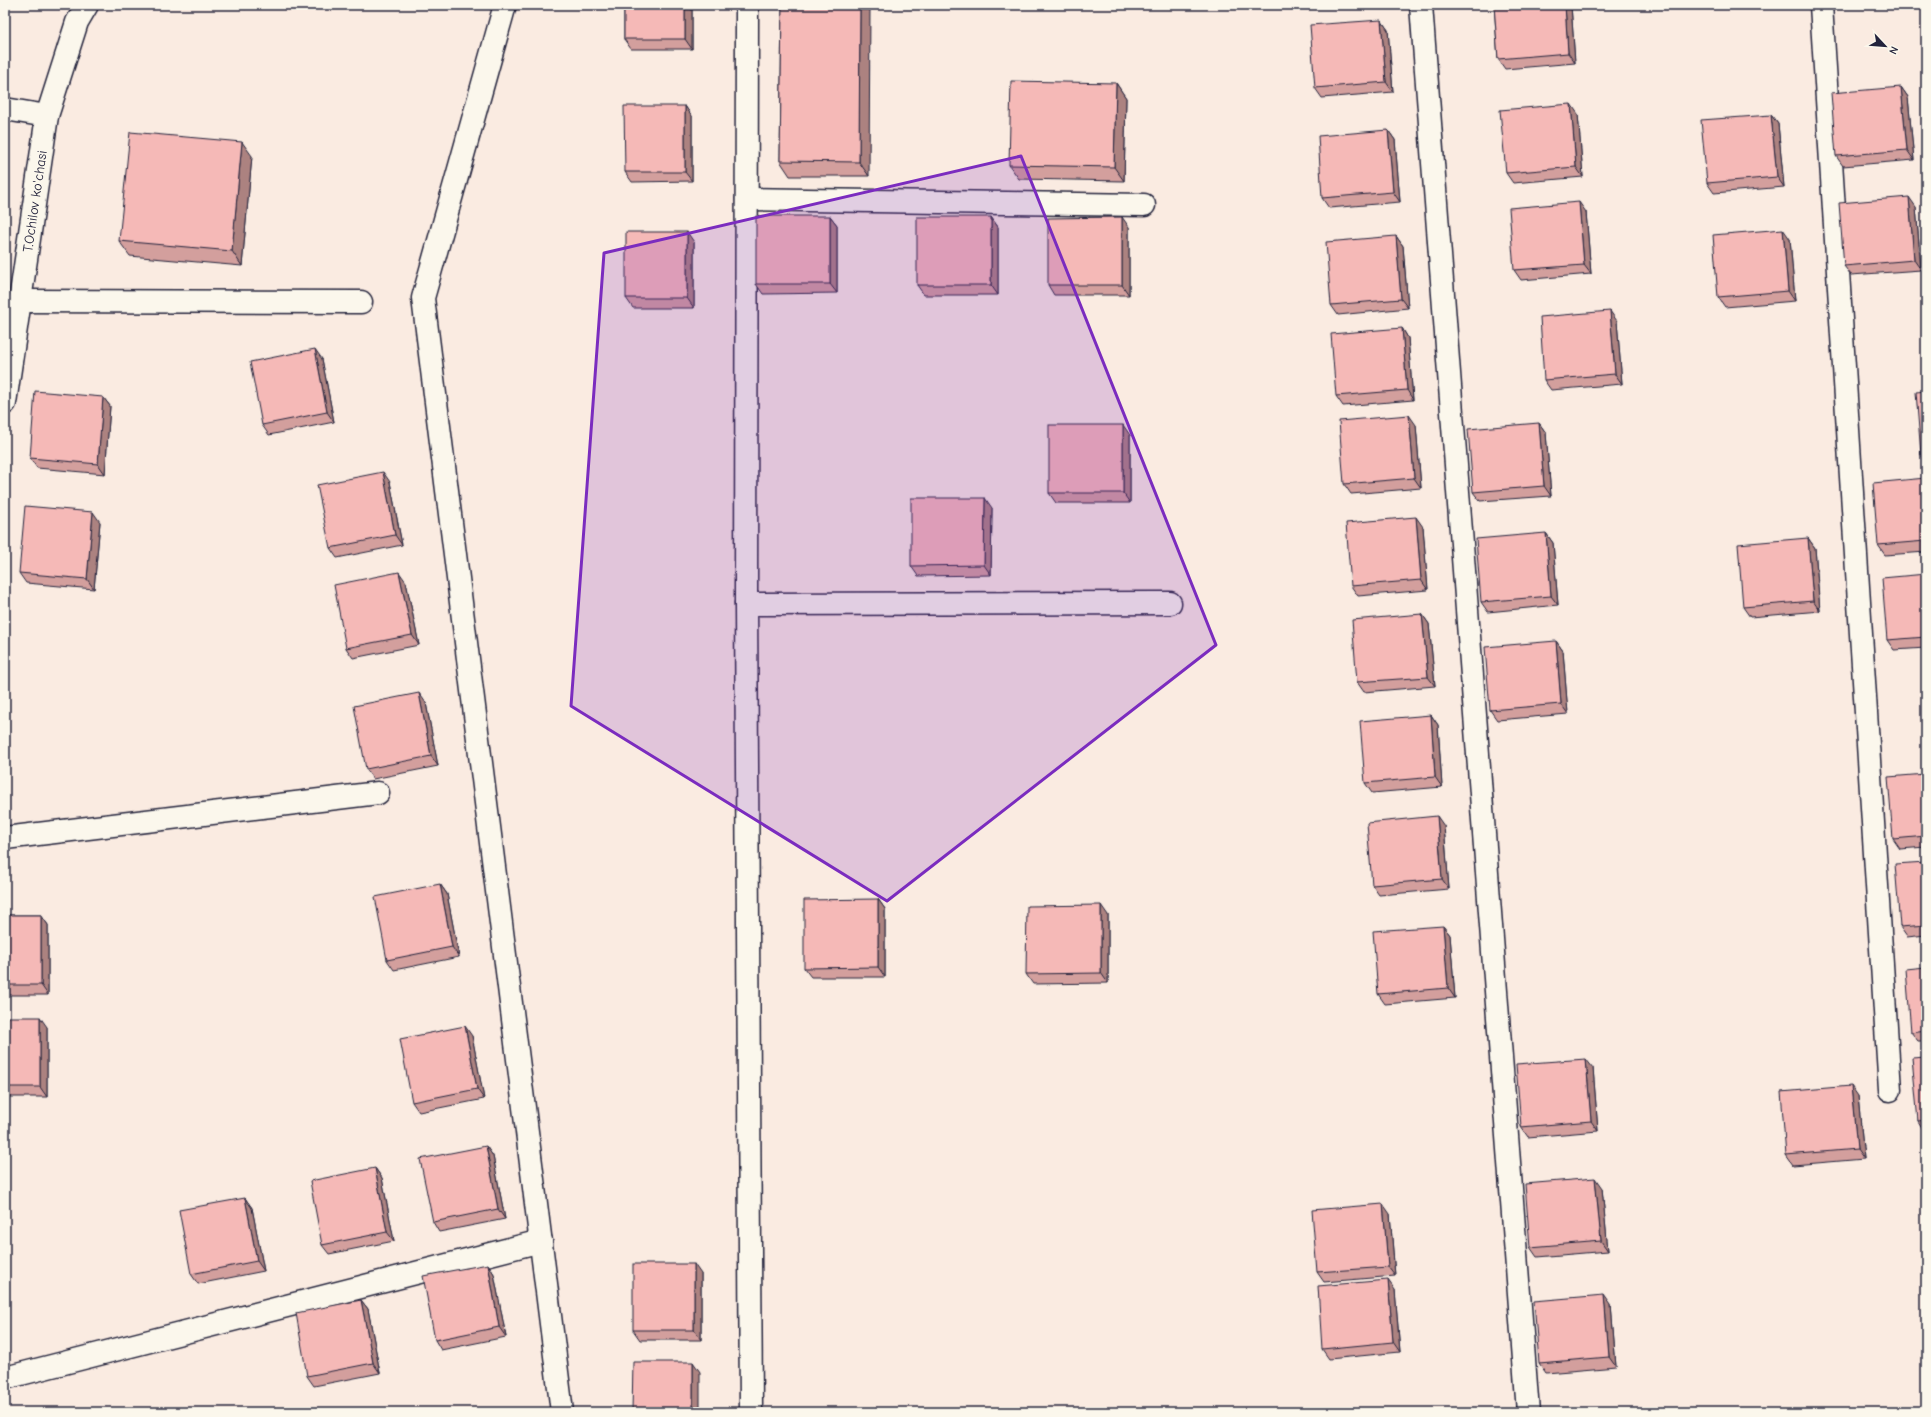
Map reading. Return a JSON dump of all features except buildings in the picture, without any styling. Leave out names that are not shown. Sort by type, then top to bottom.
[{"type":"street","name":"T.Ochilov ko'chasi","points":[[5,403],[47,116],[77,22],[87,5]]},
{"type":"street","points":[[505,5],[424,298],[562,1412]]},
{"type":"street","points":[[747,5],[746,604],[751,1412]]},
{"type":"street","points":[[1421,5],[1528,1412]]},
{"type":"street","points":[[1821,5],[1890,1090]]},
{"type":"street","points":[[5,109],[47,116]]},
{"type":"street","points":[[747,199],[1144,205]]},
{"type":"street","points":[[19,301],[361,302]]},
{"type":"street","points":[[746,604],[1170,603]]},
{"type":"street","points":[[5,838],[378,793]]},
{"type":"street","points":[[5,1378],[541,1241]]},
{"type":"highlighted area","points":[[1021,156],[1216,645],[887,901],[571,706],[604,253]]}]
